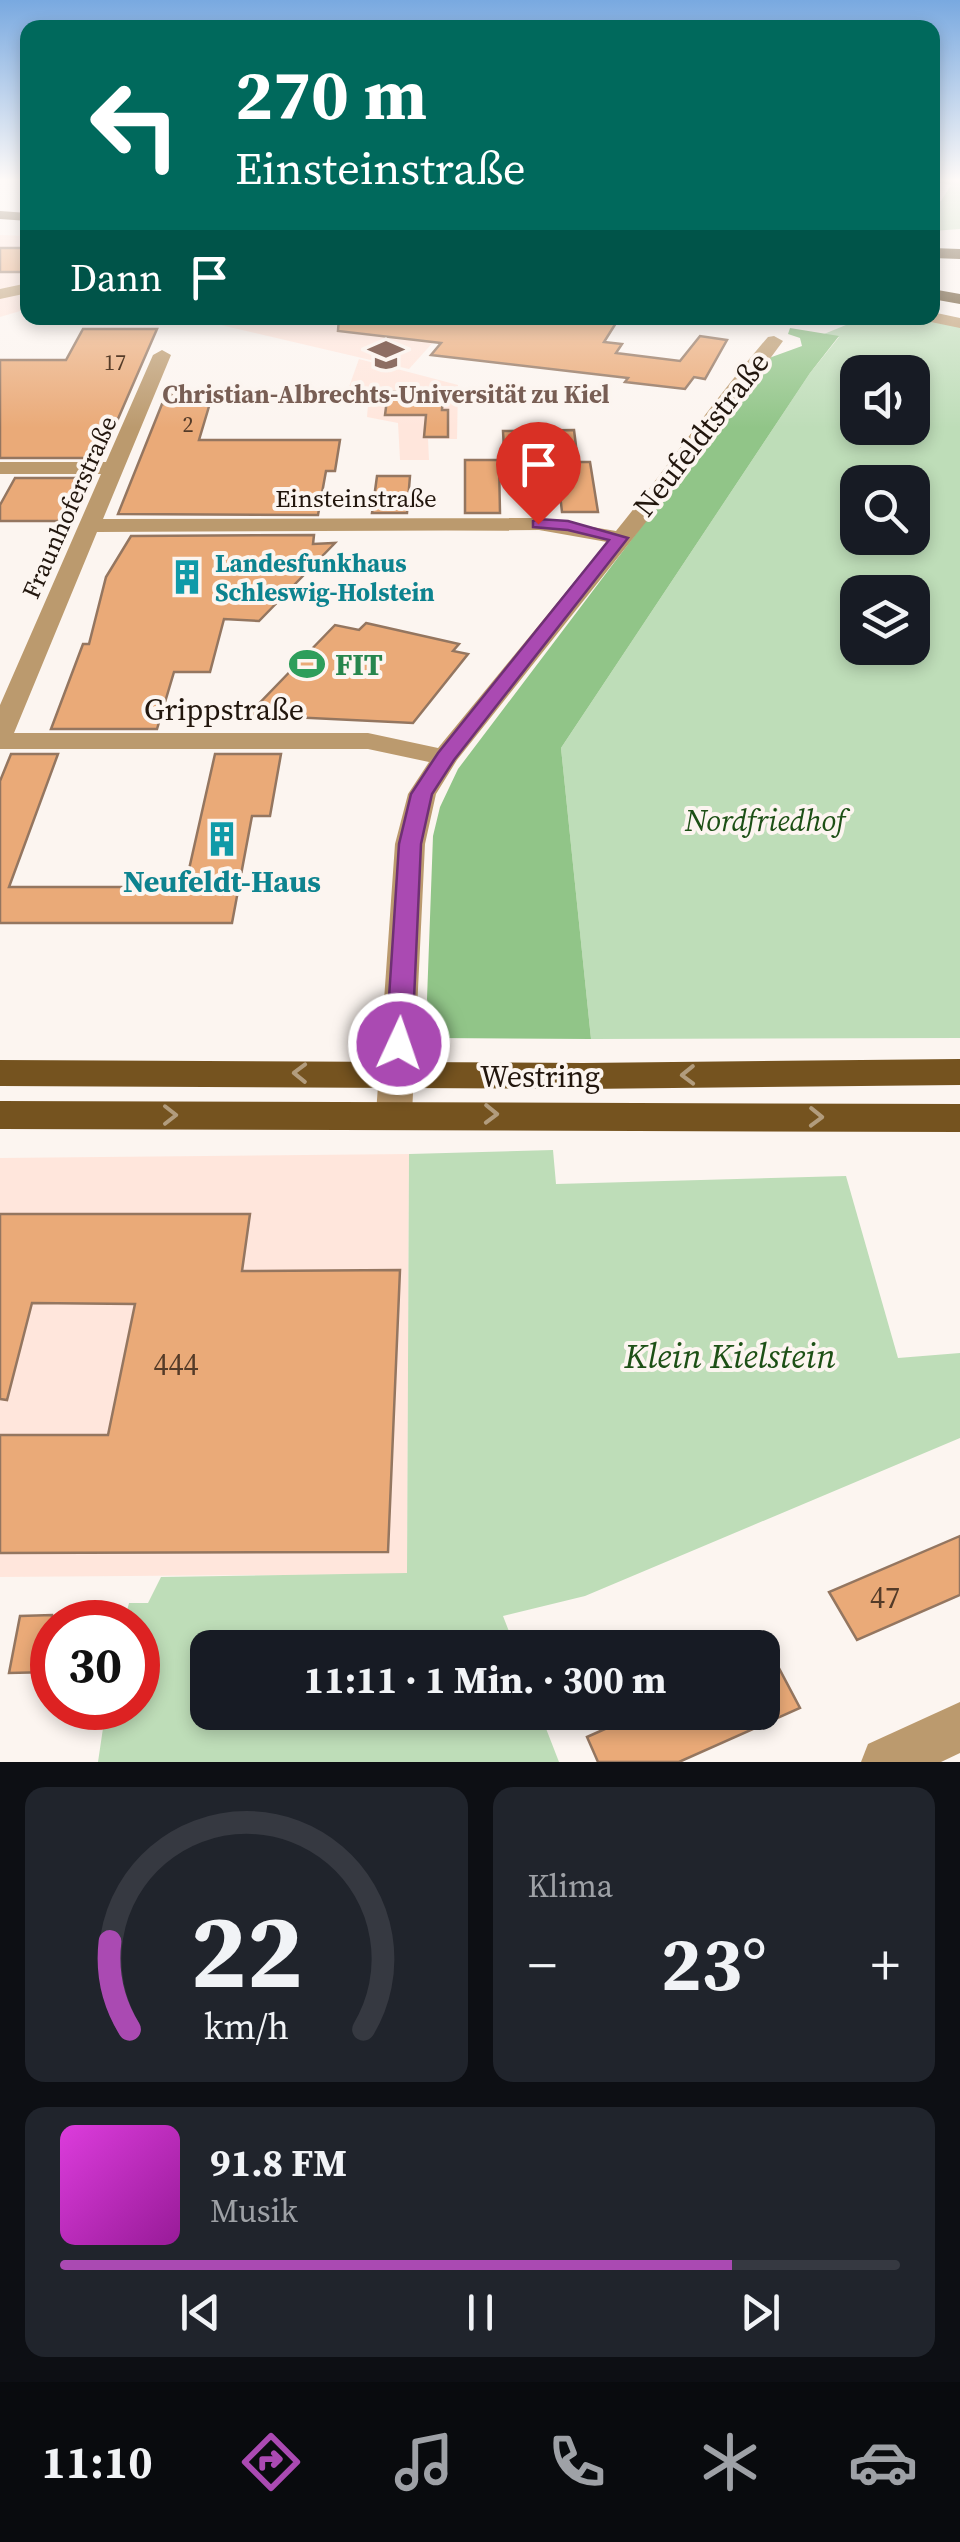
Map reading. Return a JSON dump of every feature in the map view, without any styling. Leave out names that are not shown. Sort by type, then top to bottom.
[{"type":"main road","name":"Westring","points":[[0,1073],[960,1072]]},
{"type":"main road","name":"Westring","points":[[0,1116],[960,1118]]},
{"type":"street","name":"Neufeldtstraße","points":[[394,1114],[410,844],[422,794],[446,757],[689,455],[744,375],[774,341]]},
{"type":"street","name":"Fraunhoferstraße","points":[[0,738],[162,355]]},
{"type":"street","points":[[0,468],[115,468]]},
{"type":"street","name":"Einsteinstraße","points":[[92,526],[538,524],[568,526],[619,538]]},
{"type":"street","name":"Grippstraße","points":[[0,738],[368,741],[446,757]]},
{"type":"street","points":[[886,1762],[960,1728]]},
{"type":"shaded area","points":[[0,263],[20,263],[20,311],[0,317]]},
{"type":"shaded area","name":"Christian-Albrechts-Universität zu Kiel","points":[[221,325],[449,325],[409,369]]},
{"type":"shaded area","points":[[359,359],[458,385],[457,439],[428,439],[429,460],[400,460],[398,423],[367,417],[368,405],[344,401]]},
{"type":"shaded area","points":[[409,1154],[407,1574],[0,1577],[0,1158]]},
{"type":"green space","name":"Nordfriedhof","points":[[940,322],[960,327],[960,1038],[591,1039],[561,748],[810,373],[839,337],[824,334],[846,325]]},
{"type":"green space","points":[[790,328],[839,336],[810,373],[561,748],[591,1039],[434,1038],[427,999],[433,836],[440,807],[458,769],[769,358],[802,346],[800,338],[788,334]]},
{"type":"green space","name":"Klein Kielstein","points":[[553,1150],[556,1184],[846,1176],[898,1358],[960,1353],[960,1438],[585,1596],[503,1616],[508,1630],[190,1630],[190,1730],[547,1730],[559,1762],[98,1762],[103,1730],[160,1730],[160,1600],[150,1600],[161,1577],[407,1573],[409,1154]]},
{"type":"building","points":[[0,263],[20,263],[20,272],[0,272]]},
{"type":"building","points":[[338,325],[615,325],[604,342],[622,344],[616,353],[680,361],[700,336],[727,340],[705,379],[694,377],[685,389],[625,382],[628,378],[431,355],[441,343],[338,331]]},
{"type":"building","points":[[83,329],[157,329],[101,458],[0,458],[0,360],[66,360]]},
{"type":"building","points":[[388,392],[443,392],[448,437],[424,437],[426,415],[385,415]]},
{"type":"building","points":[[172,393],[213,393],[199,440],[340,440],[335,471],[326,471],[318,515],[118,514],[162,404],[168,404]]},
{"type":"building","points":[[574,430],[578,462],[590,462],[598,512],[562,512],[555,450],[504,450],[503,431]]},
{"type":"building","points":[[465,460],[499,460],[500,513],[465,513]]},
{"type":"building","points":[[377,476],[410,476],[407,513],[372,513]]},
{"type":"building","points":[[15,478],[87,478],[68,521],[0,521],[0,505]]},
{"type":"building","points":[[314,535],[313,544],[335,543],[259,621],[224,619],[210,672],[174,672],[157,729],[51,729],[83,644],[89,644],[106,577],[131,536]]},
{"type":"building","points":[[366,623],[459,644],[453,651],[468,654],[413,723],[248,715],[335,625],[359,630]]},
{"type":"building","name":"Neufeldt-Haus","points":[[11,754],[58,754],[9,887],[185,887],[215,754],[281,754],[270,816],[252,816],[232,923],[0,923],[0,781]]},
{"type":"building","points":[[0,1214],[250,1214],[242,1271],[400,1270],[388,1552],[0,1553],[0,1435],[108,1435],[135,1304],[32,1303],[7,1400],[0,1399]]},
{"type":"building","points":[[960,1536],[960,1595],[857,1640],[829,1592]]},
{"type":"building","points":[[20,1616],[30,1616],[30,1673],[9,1673]]},
{"type":"building","points":[[780,1670],[800,1708],[780,1717]]},
{"type":"building","points":[[603,1730],[751,1730],[679,1762],[598,1762],[587,1737]]},
{"type":"place","name":"Christian-Albrechts-Universität zu Kiel","points":[[386,355]]},
{"type":"place","name":"Landesfunkhaus Schleswig-Holstein","points":[[187,577]]},
{"type":"place","name":"FIT","points":[[307,664]]},
{"type":"place","name":"Neufeldt-Haus","points":[[222,839]]},
{"type":"route","points":[[399,1044],[410,844],[422,794],[446,757],[619,538],[588,529],[538,524]]}]
